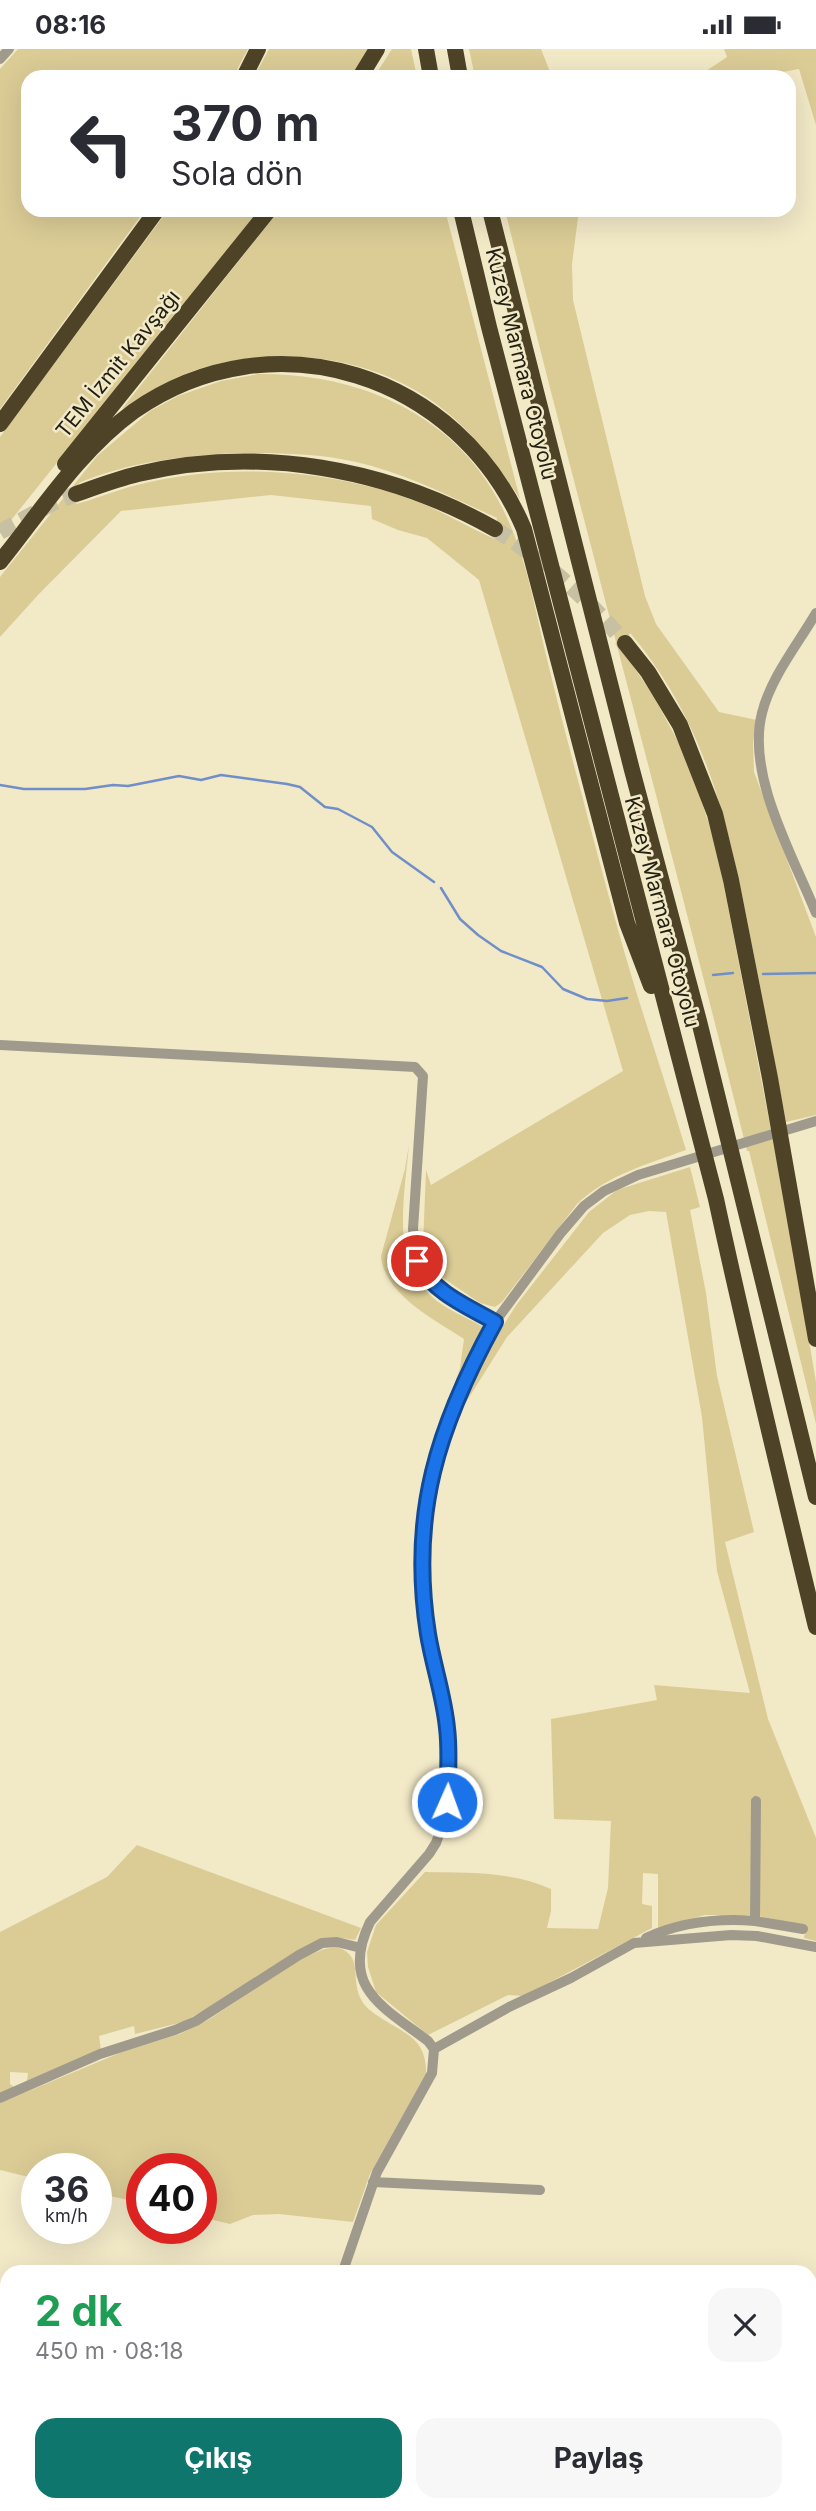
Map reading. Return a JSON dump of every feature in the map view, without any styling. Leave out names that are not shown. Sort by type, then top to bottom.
[{"type":"highway","points":[[248,70],[258,49]]},
{"type":"highway","points":[[364,70],[377,49]]},
{"type":"highway","points":[[426,49],[430,70]]},
{"type":"highway","points":[[455,49],[458,70]]},
{"type":"highway","points":[[0,424],[152,217]]},
{"type":"highway","name":"TEM İzmit Kavşağı","points":[[0,545],[263,217]]},
{"type":"highway","name":"Kuzey Marmara Otoyolu","points":[[463,217],[716,1199],[816,1627]]},
{"type":"highway","name":"Kuzey Marmara Otoyolu","points":[[492,217],[572,525],[632,770],[699,1021],[816,1497]]},
{"type":"highway","points":[[0,562],[82,459],[114,428],[153,399],[180,384],[231,368],[254,364],[328,368],[395,390],[441,419],[471,445],[487,465],[508,497],[524,529],[627,923],[681,1066]]},
{"type":"highway","points":[[76,494],[136,474],[170,468],[247,462],[305,465],[389,482],[421,492],[495,529]]},
{"type":"highway","points":[[625,643],[648,672],[680,725],[715,814],[736,902],[771,1077],[816,1339]]},
{"type":"street","points":[[0,59],[9,49]]},
{"type":"street","points":[[816,613],[770,690],[762,713],[759,735],[761,768],[770,797],[816,913]]},
{"type":"street","points":[[0,1045],[415,1067],[423,1076],[413,1229],[417,1261],[425,1276],[437,1288],[495,1322]]},
{"type":"street","points":[[345,2265],[373,2182],[404,2121],[429,2081],[434,2067],[434,2049],[428,2041],[376,2002],[369,1993],[361,1973],[361,1948],[370,1922],[429,1854],[445,1818],[449,1752],[447,1727],[428,1634],[425,1604],[425,1517],[431,1477],[442,1438],[475,1359],[495,1322],[584,1206],[622,1181],[816,1121]]},
{"type":"street","points":[[755,1921],[756,1801]]},
{"type":"street","points":[[434,2049],[509,2007],[662,1931],[704,1921],[755,1921],[803,1929]]},
{"type":"street","points":[[634,1943],[731,1935],[757,1936],[816,1947]]},
{"type":"street","points":[[0,2098],[100,2054],[196,2021],[322,1943],[337,1942],[361,1948]]},
{"type":"street","points":[[373,2182],[540,2190]]},
{"type":"shaded area","points":[[18,49],[248,49],[237,70],[21,70],[21,217],[140,217],[0,409],[0,69]]},
{"type":"shaded area","points":[[269,49],[368,49],[356,70],[258,70]]},
{"type":"shaded area","points":[[392,49],[411,49],[416,70],[378,70]]},
{"type":"shaded area","points":[[469,49],[541,49],[549,70],[474,70]]},
{"type":"shaded area","points":[[724,49],[816,49],[816,125],[799,69],[708,70],[727,57]]},
{"type":"shaded area","points":[[163,217],[253,217],[0,534],[0,437]]},
{"type":"shaded area","points":[[273,217],[447,217],[520,499],[486,451],[444,410],[391,378],[331,360],[268,357],[206,367],[169,381],[122,409]]},
{"type":"shaded area","points":[[507,217],[578,217],[572,264],[573,300],[645,596],[656,624],[719,712],[757,720],[753,741],[754,772],[816,937],[816,1115],[786,1122],[743,898],[711,778],[678,703],[630,633],[622,650],[653,695],[690,764],[717,850],[791,1234],[816,1382],[816,1424],[749,1151]]},
{"type":"shaded area","points":[[258,374],[316,378],[372,393],[424,419],[447,436],[485,479],[510,525],[527,573],[614,914],[686,1150],[628,1171],[589,1194],[577,1204],[502,1302],[495,1307],[480,1303],[430,1269],[423,1245],[426,1170],[431,1185],[623,1071],[479,580],[427,538],[372,519],[371,506],[271,495],[121,511],[0,637],[0,577],[97,456],[150,411],[178,396],[221,381]],"holes":[[[237,453],[326,457],[392,472],[497,518],[495,539],[418,502],[350,482],[315,476],[207,473],[129,487],[76,504],[79,483],[98,476],[136,465],[176,458]]]},
{"type":"shaded area","points":[[409,1144],[403,1225],[406,1256],[411,1270],[420,1284],[437,1301],[483,1327],[446,1409],[460,1368],[464,1339],[401,1294],[384,1270],[381,1256],[405,1169]]},
{"type":"shaded area","points":[[690,1167],[700,1207],[690,1210],[706,1293],[717,1376],[754,1532],[725,1542],[768,1719],[816,1838],[816,1941],[804,1938],[806,1926],[758,1916],[759,1797],[752,1797],[751,1915],[705,1915],[658,1928],[658,1874],[643,1873],[642,1904],[652,1906],[652,1928],[524,1996],[508,1995],[428,2035],[376,1992],[368,1967],[367,1952],[376,1925],[425,1872],[489,1874],[536,1883],[551,1889],[551,1911],[547,1928],[598,1929],[608,1888],[611,1821],[554,1819],[551,1719],[657,1700],[654,1685],[750,1693],[717,1571],[702,1417],[666,1212],[649,1211],[630,1215],[603,1233],[507,1337],[453,1423],[485,1354],[517,1304],[589,1212],[617,1190]]},
{"type":"shaded area","points":[[137,1845],[361,1928],[355,1940],[335,1937],[183,2022],[135,2034],[134,2026],[99,2036],[101,2050],[27,2081],[28,2073],[10,2072],[10,2084],[15,2088],[0,2095],[0,1932],[107,1877]]},
{"type":"shaded area","points":[[337,1947],[351,1956],[362,2001],[376,2014],[412,2038],[423,2052],[425,2062],[426,2074],[370,2174],[353,2222],[279,2214],[253,2215],[230,2224],[217,2221],[217,2153],[126,2153],[126,2200],[112,2196],[112,2153],[21,2153],[21,2175],[0,2170],[0,2103],[122,2052],[180,2034],[208,2020],[300,1959],[324,1949]]},
{"type":"waterway","points":[[0,785],[24,789],[85,789],[128,786],[179,776],[201,780],[221,775],[287,784],[300,787],[325,807],[338,809],[372,827],[392,852],[434,882]]},
{"type":"waterway","points":[[441,888],[460,919],[478,935],[501,951],[542,967],[563,989],[587,999],[607,1001],[627,998]]},
{"type":"waterway","points":[[713,975],[733,973]]},
{"type":"waterway","points":[[763,974],[816,973]]},
{"type":"tunnel","points":[[0,532],[53,503],[76,494]]},
{"type":"tunnel","points":[[495,529],[564,581],[596,610],[625,643]]},
{"type":"route","points":[[417,1261],[425,1276],[437,1288],[495,1322],[475,1359],[442,1438],[433,1464],[425,1517],[425,1604],[428,1634],[447,1727],[447,1802]]}]
